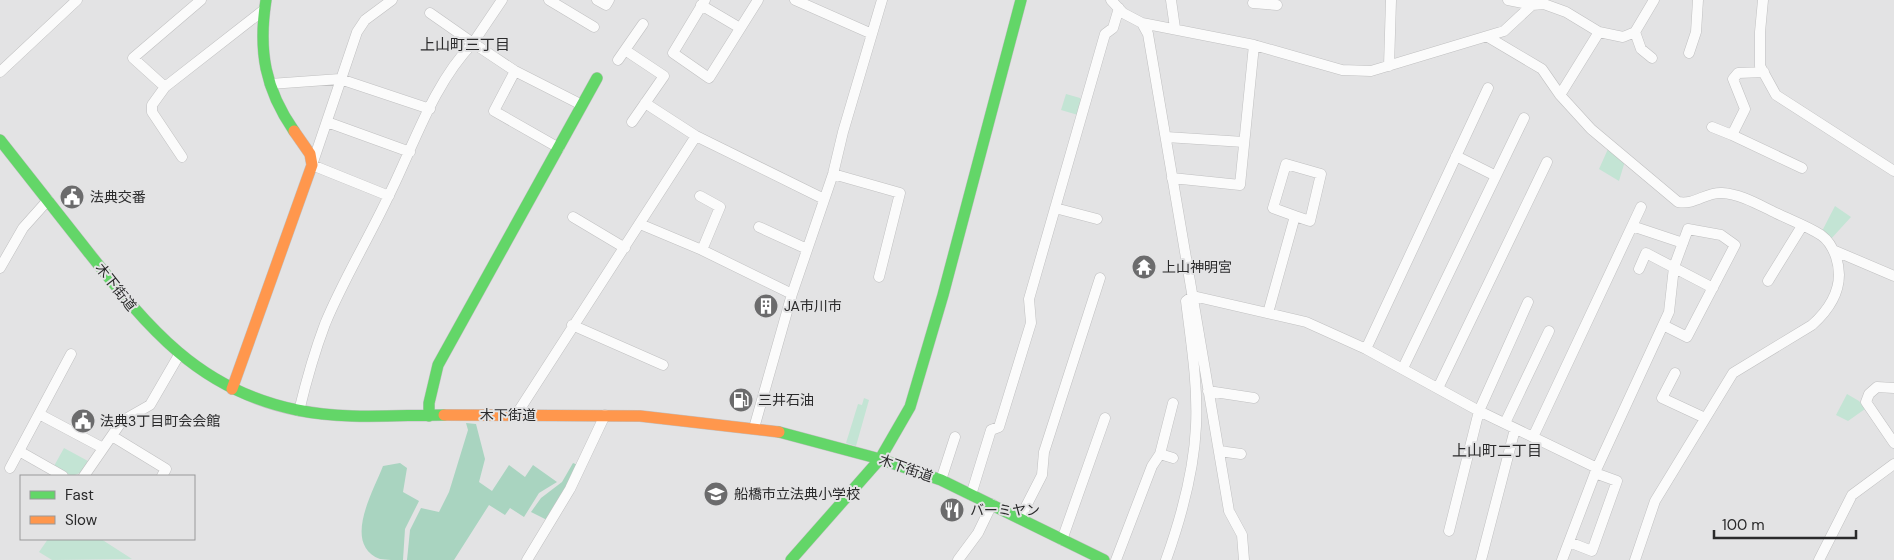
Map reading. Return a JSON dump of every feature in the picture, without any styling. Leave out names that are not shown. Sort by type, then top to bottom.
[{"type":"street","points":[[0,72],[77,0]]},
{"type":"street","points":[[165,88],[133,58],[201,0]]},
{"type":"street","points":[[232,389],[357,32],[365,20],[392,0]]},
{"type":"street","points":[[299,411],[310,367],[326,323],[430,109],[450,74],[473,44],[502,0]]},
{"type":"street","points":[[549,0],[594,27]]},
{"type":"street","points":[[597,0],[606,5],[609,0]]},
{"type":"street","points":[[740,28],[703,2],[673,53],[709,78],[758,0]]},
{"type":"street","points":[[795,0],[872,34]]},
{"type":"street","points":[[754,428],[792,294],[833,174],[843,132],[882,0]]},
{"type":"street","points":[[791,560],[880,459],[910,407],[917,389],[1021,0]]},
{"type":"street","points":[[1111,0],[1123,13],[1142,23],[1254,45],[1342,70],[1371,71],[1504,31],[1532,5]]},
{"type":"street","points":[[1171,0],[1175,28]]},
{"type":"street","points":[[1390,66],[1391,0]]},
{"type":"street","points":[[1508,0],[1532,5],[1544,4],[1566,12],[1600,32],[1623,37],[1635,32],[1654,0]]},
{"type":"street","points":[[1689,54],[1696,32],[1698,0]]},
{"type":"street","points":[[1763,0],[1760,66],[1776,95],[1894,172]]},
{"type":"street","points":[[1260,2],[1277,5]]},
{"type":"street","points":[[182,157],[152,112],[152,105],[165,88],[266,4]]},
{"type":"street","points":[[266,4],[262,17],[266,69],[271,92],[310,154],[312,165]]},
{"type":"street","points":[[971,495],[992,430],[999,427],[1031,322],[1029,299],[1105,34],[1113,28],[1119,8]]},
{"type":"street","points":[[430,13],[515,71],[582,106]]},
{"type":"street","points":[[1142,23],[1148,34],[1229,511],[1242,535],[1244,560]]},
{"type":"street","points":[[618,60],[642,24]]},
{"type":"street","points":[[1560,95],[1600,32]]},
{"type":"street","points":[[1635,32],[1641,49],[1652,58]]},
{"type":"street","points":[[1488,37],[1542,69],[1560,95],[1591,129],[1678,202],[1688,204],[1713,195],[1728,194],[1741,197],[1821,235],[1833,250],[1840,278],[1831,304],[1812,325],[1733,373],[1655,501],[1635,560]]},
{"type":"street","points":[[1172,178],[1240,185],[1254,45]]},
{"type":"street","points":[[625,50],[664,76],[632,122]]},
{"type":"street","points":[[515,71],[494,111],[559,148]]},
{"type":"street","points":[[1732,135],[1745,109],[1733,79],[1738,72],[1764,72]]},
{"type":"street","points":[[429,416],[429,403],[438,365],[597,78]]},
{"type":"street","points":[[270,84],[340,79],[430,109]]},
{"type":"street","points":[[1366,349],[1488,88]]},
{"type":"street","points":[[645,103],[696,136],[824,199]]},
{"type":"street","points":[[1402,368],[1524,118]]},
{"type":"street","points":[[327,122],[410,152]]},
{"type":"street","points":[[1712,127],[1802,168]]},
{"type":"street","points":[[516,415],[572,325],[625,248],[696,136]]},
{"type":"street","points":[[1166,137],[1244,142]]},
{"type":"street","name":"木下街道","points":[[0,140],[139,316],[179,355],[204,373],[254,399],[299,411],[353,416],[640,416],[754,428],[797,435],[880,459],[941,480],[1104,560]]},
{"type":"street","points":[[1456,156],[1496,176]]},
{"type":"street","points":[[1438,388],[1547,162]]},
{"type":"street","points":[[1286,164],[1322,174],[1310,221],[1295,216],[1273,208],[1286,164]]},
{"type":"street","points":[[312,165],[389,196]]},
{"type":"street","points":[[833,174],[900,194],[880,277]]},
{"type":"street","points":[[700,196],[720,207],[702,250]]},
{"type":"street","points":[[0,268],[23,228],[48,200]]},
{"type":"street","points":[[1534,437],[1640,207]]},
{"type":"street","points":[[1055,208],[1098,219]]},
{"type":"street","points":[[1268,313],[1295,216]]},
{"type":"street","points":[[573,217],[625,248]]},
{"type":"street","points":[[640,224],[702,250],[792,294]]},
{"type":"street","points":[[1632,226],[1683,243]]},
{"type":"street","points":[[1768,282],[1802,226]]},
{"type":"street","points":[[760,227],[807,249]]},
{"type":"street","points":[[1562,560],[1596,470],[1663,325],[1670,312],[1674,267],[1688,228],[1721,235],[1735,245],[1687,337],[1663,325]]},
{"type":"street","points":[[1833,250],[1894,276]]},
{"type":"street","points":[[1639,269],[1646,253],[1713,288]]},
{"type":"street","points":[[1020,518],[1042,475],[1044,452],[1100,278]]},
{"type":"street","points":[[1166,560],[1181,518],[1196,428],[1196,386],[1186,301],[1193,296],[1306,322],[1366,349],[1480,411],[1617,481],[1592,551],[1569,542]]},
{"type":"street","points":[[1449,531],[1480,411],[1528,302]]},
{"type":"street","points":[[572,325],[663,365]]},
{"type":"street","points":[[1505,423],[1549,331]]},
{"type":"street","points":[[10,468],[72,354]]},
{"type":"street","points":[[86,475],[122,421],[150,405],[179,355]]},
{"type":"street","points":[[1675,373],[1662,398],[1705,418]]},
{"type":"street","points":[[1894,388],[1877,387],[1869,394],[1866,402],[1894,443]]},
{"type":"street","points":[[1208,391],[1254,398]]},
{"type":"street","points":[[1116,560],[1152,466],[1160,454],[1173,403]]},
{"type":"street","points":[[39,414],[104,448]]},
{"type":"street","points":[[527,560],[570,489],[605,415]]},
{"type":"street","points":[[1062,540],[1105,418]]},
{"type":"street","points":[[1481,560],[1515,429]]},
{"type":"street","points":[[112,436],[166,469],[163,475]]},
{"type":"street","points":[[941,480],[955,437]]},
{"type":"street","points":[[19,451],[61,475]]},
{"type":"street","points":[[1219,452],[1241,454]]},
{"type":"street","points":[[1160,454],[1173,458]]},
{"type":"street","points":[[1819,560],[1852,495],[1894,464]]},
{"type":"street","points":[[958,560],[978,533],[992,504]]},
{"type":"green space","points":[[1066,94],[1080,98],[1082,102],[1078,115],[1061,110]]},
{"type":"green space","points":[[1608,149],[1625,161],[1619,181],[1599,169]]},
{"type":"green space","points":[[1835,206],[1851,217],[1830,240],[1821,233]]},
{"type":"green space","points":[[1847,394],[1859,401],[1865,409],[1848,421],[1836,415]]},
{"type":"green space","points":[[864,398],[869,400],[856,446],[846,443],[858,404],[862,405]]},
{"type":"green space","points":[[466,423],[476,424],[485,459],[479,482],[492,491],[509,465],[525,477],[533,465],[557,482],[539,493],[524,517],[510,508],[505,515],[489,505],[454,560],[407,560],[410,530],[421,508],[439,512],[449,492],[468,430]]},
{"type":"green space","points":[[64,448],[88,461],[80,473],[75,475],[70,475],[54,466]]},
{"type":"green space","points":[[400,463],[407,468],[403,492],[419,501],[405,529],[403,560],[380,559],[369,552],[363,542],[364,517],[383,466]]},
{"type":"green space","points":[[573,463],[578,465],[547,520],[531,512],[541,498],[562,482]]},
{"type":"green space","points":[[47,540],[103,540],[132,559],[52,560],[39,552]]},
{"type":"traffic: fast","points":[[266,0],[263,36],[266,69],[276,100],[294,131]]},
{"type":"traffic: fast","points":[[791,560],[880,459],[910,407],[943,295],[1021,0]]},
{"type":"traffic: fast","points":[[429,416],[429,403],[438,365],[597,78]]},
{"type":"traffic: fast","points":[[0,140],[132,306],[178,352],[203,371],[231,387],[262,401],[297,410],[352,416],[444,415]]},
{"type":"traffic: fast","points":[[779,432],[880,459],[941,480],[1104,560]]},
{"type":"traffic: slow","points":[[232,389],[312,165],[310,154],[294,131]]},
{"type":"traffic: slow","points":[[444,415],[640,416],[779,432]]},
{"type":"place","name":"法典交番","points":[[72,197]]},
{"type":"place","name":"上山神明宮","points":[[1144,267]]},
{"type":"place","name":"JA市川市","points":[[766,306]]},
{"type":"place","name":"三井石油","points":[[741,400]]},
{"type":"place","name":"法典3丁目町会会館","points":[[83,421]]},
{"type":"place","name":"船橋市立法典小学校","points":[[716,494]]},
{"type":"place","name":"バーミヤン","points":[[952,510]]},
{"type":"district","name":"上山町三丁目","points":[[465,45]]},
{"type":"district","name":"上山町二丁目","points":[[1497,451]]}]
